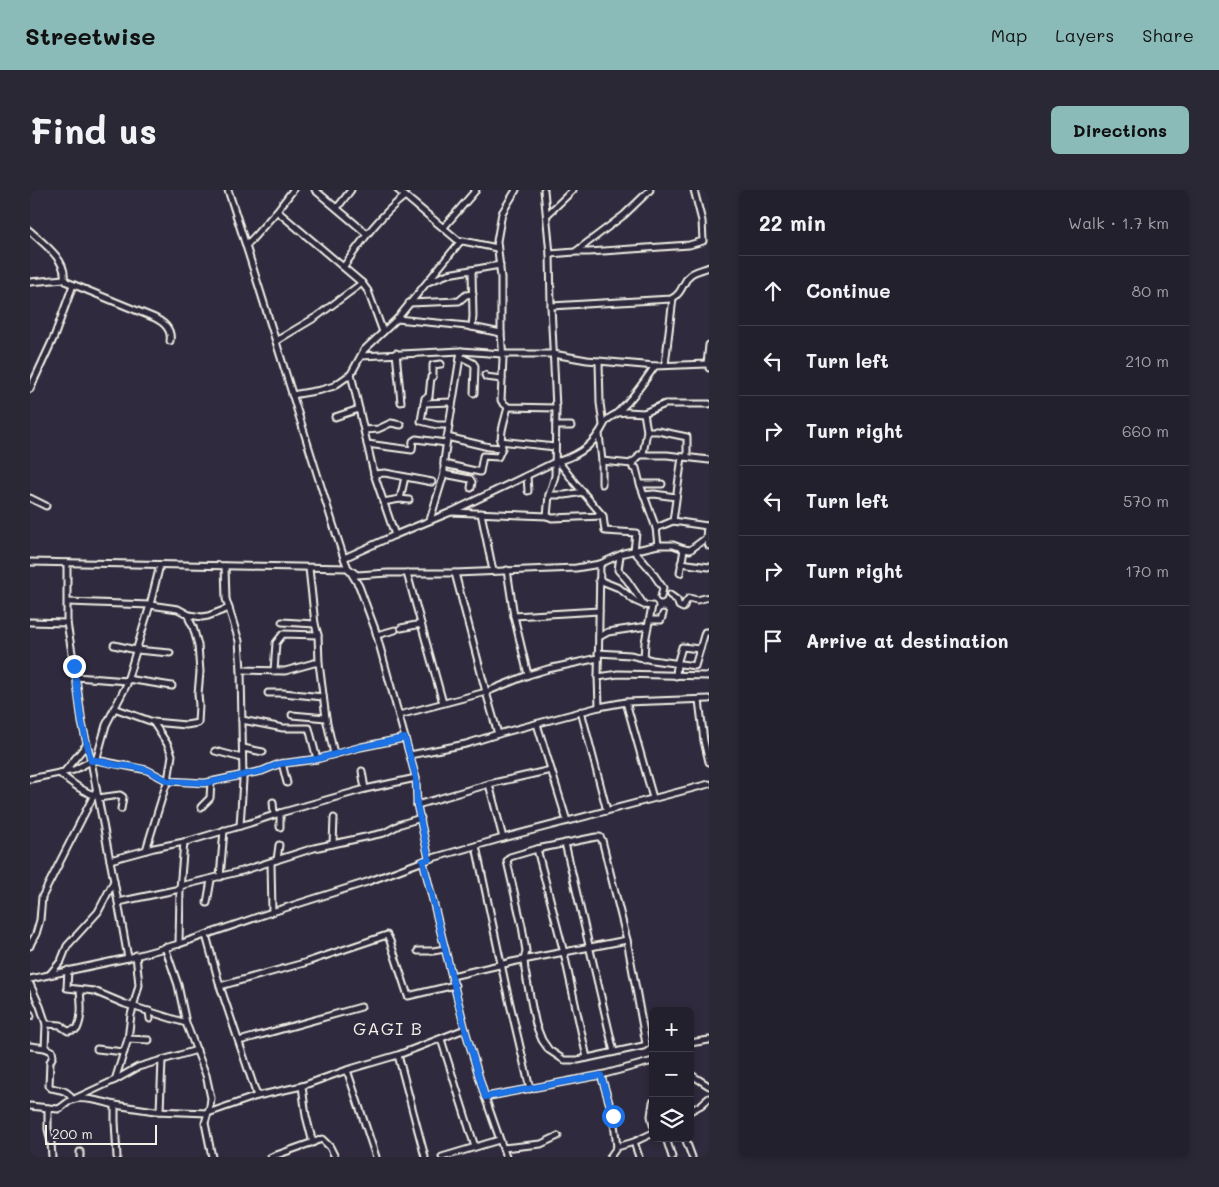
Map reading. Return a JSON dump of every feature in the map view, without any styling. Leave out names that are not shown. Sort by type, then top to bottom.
[{"type":"street","points":[[228,190],[344,558],[359,586],[377,635],[416,778],[417,805],[429,859]]},
{"type":"street","points":[[246,246],[293,190]]},
{"type":"street","points":[[315,190],[366,234]]},
{"type":"street","points":[[337,208],[351,190]]},
{"type":"street","points":[[444,228],[476,190]]},
{"type":"street","points":[[515,190],[502,213],[498,233],[497,248],[500,265],[503,359],[501,400],[508,407],[556,408]]},
{"type":"street","points":[[544,190],[550,254],[557,462],[555,478],[549,495],[548,516]]},
{"type":"street","points":[[546,215],[573,190]]},
{"type":"street","points":[[575,252],[624,215],[650,190]]},
{"type":"street","points":[[550,254],[689,245],[703,241],[702,220],[694,190]]},
{"type":"street","points":[[344,266],[366,234],[392,206],[402,192],[460,242],[497,248]]},
{"type":"street","points":[[277,211],[362,283],[368,291],[383,332]]},
{"type":"street","points":[[702,220],[709,222]]},
{"type":"street","points":[[30,231],[57,258],[65,273],[64,279]]},
{"type":"street","points":[[292,395],[334,386],[351,374],[364,350],[397,319],[460,242]]},
{"type":"street","points":[[427,282],[448,274],[500,265]]},
{"type":"street","points":[[551,306],[673,298],[679,293],[690,274],[709,268]]},
{"type":"street","points":[[472,271],[472,328]]},
{"type":"street","points":[[30,282],[64,279],[73,285],[159,320],[170,332],[170,342]]},
{"type":"street","points":[[276,341],[316,317],[362,283]]},
{"type":"street","points":[[30,389],[54,337],[73,285]]},
{"type":"street","points":[[410,303],[459,301],[466,295],[473,294]]},
{"type":"street","points":[[665,365],[673,298]]},
{"type":"street","points":[[397,319],[501,333]]},
{"type":"street","points":[[361,356],[396,354],[553,354],[599,362],[655,366],[709,366],[709,345]]},
{"type":"street","points":[[396,354],[401,402]]},
{"type":"street","points":[[461,354],[475,366],[474,392]]},
{"type":"street","points":[[430,520],[444,474],[452,402],[461,354]]},
{"type":"street","points":[[599,362],[600,403],[603,425]]},
{"type":"street","points":[[441,364],[434,365],[434,377],[431,377],[429,398],[425,398],[421,421],[449,426]]},
{"type":"street","points":[[344,558],[451,512],[573,456],[586,448],[599,434],[603,425],[640,388],[655,366]]},
{"type":"street","points":[[351,374],[374,474],[395,535]]},
{"type":"street","points":[[485,374],[486,377],[502,379]]},
{"type":"street","points":[[424,404],[452,402]]},
{"type":"street","points":[[617,413],[644,413],[665,404],[709,404]]},
{"type":"street","points":[[444,464],[480,472],[483,456],[498,457],[502,448],[500,441],[508,407]]},
{"type":"street","points":[[335,416],[359,409]]},
{"type":"street","points":[[643,454],[646,431],[644,413]]},
{"type":"street","points":[[365,430],[378,429],[388,424],[401,425]]},
{"type":"street","points":[[556,426],[571,426]]},
{"type":"street","points":[[646,431],[658,431],[688,437],[673,521]]},
{"type":"street","points":[[599,434],[602,484]]},
{"type":"street","points":[[368,444],[412,450],[413,441],[416,439],[447,440],[502,448]]},
{"type":"street","points":[[500,441],[556,447]]},
{"type":"street","points":[[632,464],[639,455],[643,454],[709,460]]},
{"type":"street","points":[[602,461],[632,464],[633,468],[636,468],[656,528],[658,545]]},
{"type":"street","points":[[557,462],[603,516],[605,531],[636,533],[634,551],[663,588],[661,597]]},
{"type":"street","points":[[374,474],[385,473],[432,482]]},
{"type":"street","points":[[444,474],[470,479],[472,482],[471,488]]},
{"type":"street","points":[[527,476],[528,491]]},
{"type":"street","points":[[400,499],[405,477]]},
{"type":"street","points":[[640,484],[662,484]]},
{"type":"street","points":[[549,495],[584,492]]},
{"type":"street","points":[[644,494],[676,497]]},
{"type":"street","points":[[30,498],[46,506]]},
{"type":"street","points":[[383,502],[400,499],[409,500]]},
{"type":"street","points":[[451,512],[548,516],[552,518],[603,516]]},
{"type":"street","points":[[480,513],[493,571]]},
{"type":"street","points":[[656,528],[673,521],[708,526],[706,538],[709,546]]},
{"type":"street","points":[[30,562],[348,568],[356,575],[455,573],[576,568],[600,564],[634,551],[658,545],[673,545],[690,550],[706,538]]},
{"type":"street","points":[[680,573],[684,549]]},
{"type":"street","points":[[620,556],[618,570],[644,605]]},
{"type":"street","points":[[67,563],[67,623],[82,723],[86,744],[93,761],[96,795],[128,958]]},
{"type":"street","points":[[681,563],[709,568]]},
{"type":"street","points":[[600,564],[598,638],[600,707]]},
{"type":"street","points":[[30,779],[74,770],[93,761],[98,754],[106,725],[127,684],[160,565]]},
{"type":"street","points":[[225,566],[226,599],[239,640],[241,670],[243,776],[240,826]]},
{"type":"street","points":[[309,568],[315,624],[318,635],[323,697],[334,754]]},
{"type":"street","points":[[506,570],[514,616],[528,675]]},
{"type":"street","points":[[407,573],[443,703]]},
{"type":"street","points":[[455,573],[498,734]]},
{"type":"street","points":[[599,580],[619,588],[635,601],[652,606],[645,642],[644,659]]},
{"type":"street","points":[[670,595],[682,608],[688,598],[697,600],[709,597]]},
{"type":"street","points":[[68,602],[150,605],[178,609],[189,614],[208,616],[229,608]]},
{"type":"street","points":[[514,616],[599,611]]},
{"type":"street","points":[[114,708],[154,722],[186,725],[198,723],[200,672],[198,645],[193,627],[188,619],[189,614]]},
{"type":"street","points":[[598,638],[608,632],[661,620],[663,614]]},
{"type":"street","points":[[30,622],[67,623]]},
{"type":"street","points":[[282,622],[315,624]]},
{"type":"street","points":[[377,635],[421,624]]},
{"type":"street","points":[[399,715],[486,692],[528,675],[598,655],[630,655],[644,659],[695,666],[705,632],[709,632]]},
{"type":"street","points":[[274,671],[276,643],[283,634],[318,635]]},
{"type":"street","points":[[114,645],[136,650],[170,653]]},
{"type":"street","points":[[676,676],[682,647],[700,649]]},
{"type":"street","points":[[241,670],[291,670],[319,663]]},
{"type":"street","points":[[598,677],[618,674],[709,676]]},
{"type":"street","points":[[76,677],[127,680],[172,686]]},
{"type":"street","points":[[268,693],[323,697]]},
{"type":"street","points":[[410,755],[466,744],[581,711],[626,702],[709,699]]},
{"type":"street","points":[[699,700],[704,741],[709,762]]},
{"type":"street","points":[[626,702],[653,798]]},
{"type":"street","points":[[581,711],[607,811]]},
{"type":"street","points":[[292,715],[326,718]]},
{"type":"street","points":[[242,720],[283,728],[309,728],[317,759]]},
{"type":"street","points":[[146,850],[168,781],[172,755],[164,737],[154,722]]},
{"type":"street","points":[[537,724],[568,821]]},
{"type":"street","points":[[93,761],[147,770],[168,781],[204,783],[243,776],[282,764],[317,759],[405,738]]},
{"type":"street","points":[[61,773],[86,744]]},
{"type":"street","points":[[243,748],[263,752]]},
{"type":"street","points":[[215,751],[242,758]]},
{"type":"street","points":[[282,764],[286,783]]},
{"type":"street","points":[[417,805],[489,784],[551,770]]},
{"type":"street","points":[[362,771],[365,789]]},
{"type":"street","points":[[61,773],[82,789],[96,795],[120,795],[122,797],[121,809]]},
{"type":"street","points":[[110,860],[184,842],[365,789],[416,778]]},
{"type":"street","points":[[202,807],[210,798],[211,782]]},
{"type":"street","points":[[489,784],[504,838]]},
{"type":"street","points":[[30,979],[128,958],[179,944],[367,882],[429,859],[709,784]]},
{"type":"street","points":[[30,944],[36,934],[40,920],[42,897],[96,795]]},
{"type":"street","points":[[273,802],[280,827]]},
{"type":"street","points":[[333,844],[334,818]]},
{"type":"street","points":[[118,902],[211,880],[271,863],[314,848],[384,833],[401,824],[421,818]]},
{"type":"street","points":[[220,877],[224,830]]},
{"type":"street","points":[[596,836],[602,840],[627,940],[646,1044],[643,1046],[575,1061],[564,1060],[549,1050],[542,1040],[532,1007],[525,970],[524,960],[526,951],[522,926],[507,862],[510,857],[537,849],[596,836]]},
{"type":"street","points":[[179,944],[180,888],[184,842]]},
{"type":"street","points":[[564,843],[614,1052]]},
{"type":"street","points":[[277,860],[279,845]]},
{"type":"street","points":[[476,846],[530,1088]]},
{"type":"street","points":[[537,849],[564,952],[587,1058]]},
{"type":"street","points":[[423,861],[465,1029],[485,1097],[506,1157]]},
{"type":"street","points":[[271,863],[272,912]]},
{"type":"street","points":[[49,974],[61,961],[67,946],[98,912],[114,880]]},
{"type":"street","points":[[207,903],[211,880]]},
{"type":"street","points":[[206,935],[220,986],[257,1096]]},
{"type":"street","points":[[220,986],[304,962],[387,935],[408,996],[455,986]]},
{"type":"street","points":[[452,976],[501,964],[627,940]]},
{"type":"street","points":[[165,948],[178,985],[186,1023],[206,1075],[209,1088],[211,1098],[205,1124],[212,1157]]},
{"type":"street","points":[[418,951],[445,949]]},
{"type":"street","points":[[115,1080],[128,1039],[133,1005],[139,984],[136,955]]},
{"type":"street","points":[[68,970],[67,988],[94,991],[120,1002],[186,1023]]},
{"type":"street","points":[[30,984],[46,1024],[45,1048]]},
{"type":"street","points":[[46,1024],[61,1025],[68,1031],[76,1029],[81,1011],[80,990]]},
{"type":"street","points":[[239,1041],[361,1007]]},
{"type":"street","points":[[149,1011],[150,1019]]},
{"type":"street","points":[[72,1100],[96,1100],[155,1111],[208,1113],[257,1096],[302,1086],[398,1055],[465,1029]]},
{"type":"street","points":[[128,1039],[149,1040]]},
{"type":"street","points":[[441,1039],[475,1147]]},
{"type":"street","points":[[694,1043],[709,1040]]},
{"type":"street","points":[[30,1046],[52,1051],[49,1071],[50,1087],[67,1092],[72,1100]]},
{"type":"street","points":[[96,1049],[124,1052]]},
{"type":"street","points":[[30,1106],[62,1108],[72,1100],[138,1067],[196,1050]]},
{"type":"street","points":[[398,1055],[424,1157]]},
{"type":"street","points":[[160,1111],[162,1060]]},
{"type":"street","points":[[485,1097],[601,1075],[649,1062]]},
{"type":"street","points":[[347,1070],[376,1157]]},
{"type":"street","points":[[601,1075],[613,1116],[618,1147]]},
{"type":"street","points":[[694,1077],[709,1086]]},
{"type":"street","points":[[302,1086],[306,1116],[313,1143]]},
{"type":"street","points":[[694,1109],[709,1098]]},
{"type":"street","points":[[115,1105],[114,1122],[117,1157]]},
{"type":"street","points":[[48,1108],[48,1129],[52,1157]]},
{"type":"street","points":[[610,1157],[618,1147],[649,1135]]},
{"type":"street","points":[[503,1148],[541,1144],[558,1136]]},
{"type":"street","points":[[271,1157],[322,1139],[330,1147],[335,1157]]},
{"type":"street","points":[[442,1157],[499,1140]]},
{"type":"street","points":[[634,1142],[640,1157]]},
{"type":"street","points":[[667,1142],[672,1157]]},
{"type":"street","points":[[686,1142],[692,1157]]},
{"type":"district","name":"GAGI B","points":[[388,1029]]},
{"type":"route","points":[[74,666],[82,723],[91,761],[96,760],[147,770],[168,781],[211,782],[262,771],[279,764],[317,759],[405,738],[416,778],[417,805],[429,859],[423,861],[465,1029],[485,1097],[601,1075],[613,1116]]}]
